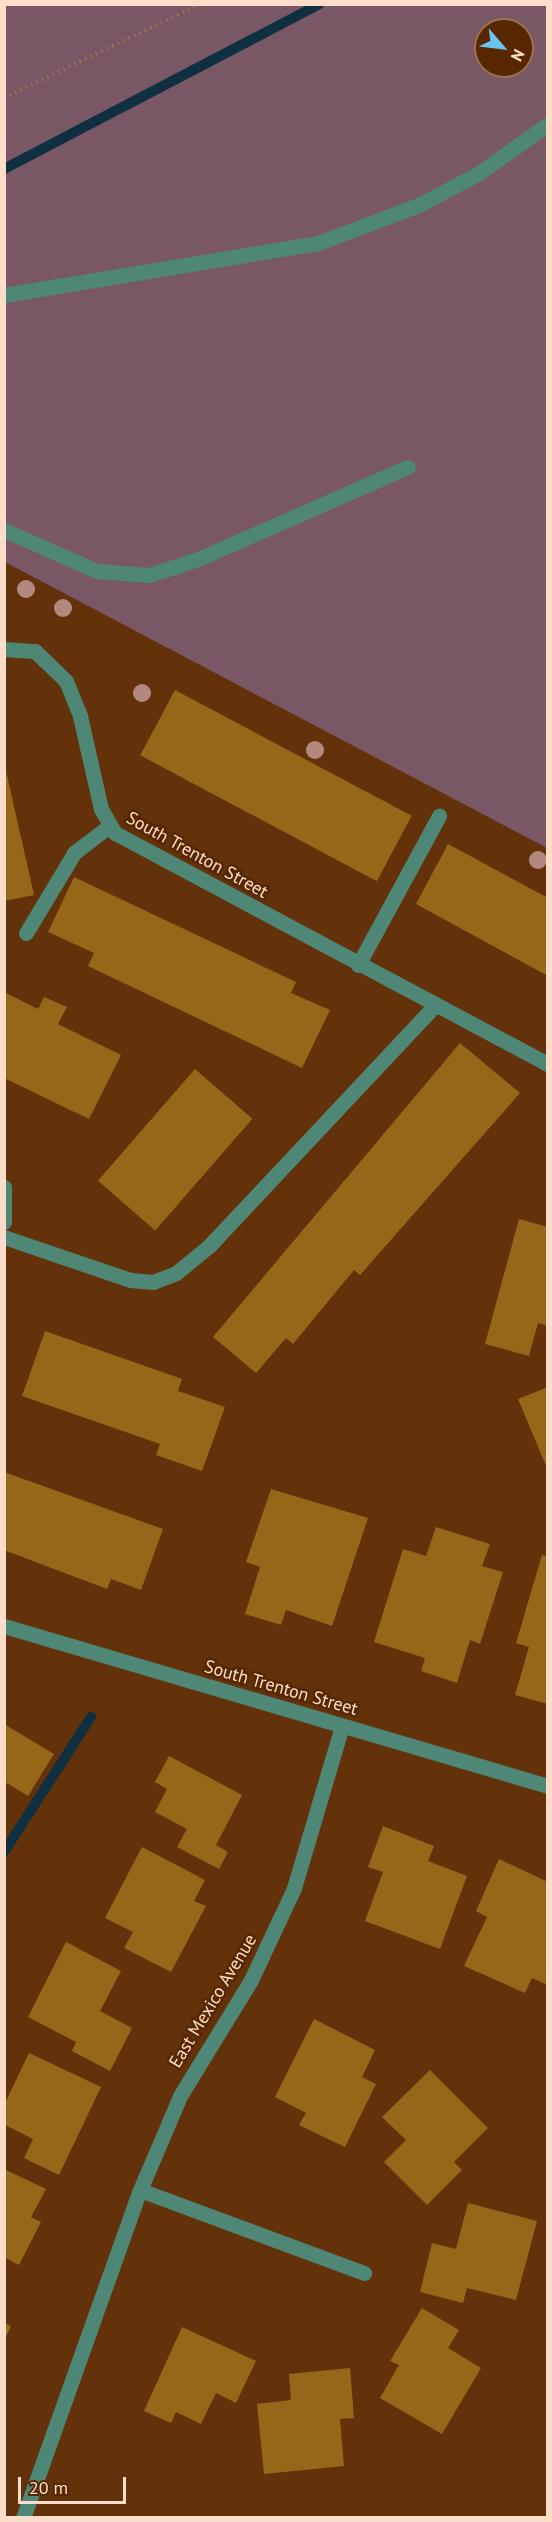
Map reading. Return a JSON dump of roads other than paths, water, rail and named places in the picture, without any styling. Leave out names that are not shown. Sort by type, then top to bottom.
[{"type":"street","points":[[4,295],[318,243],[421,204],[479,172],[548,124]]},
{"type":"street","points":[[4,530],[97,571],[149,575],[198,559],[408,467]]},
{"type":"street","name":"South Trenton Street","points":[[4,649],[35,651],[66,681],[109,826],[131,844],[548,1064]]},
{"type":"street","points":[[358,965],[439,816]]},
{"type":"street","points":[[26,933],[74,853],[109,826]]},
{"type":"street","points":[[4,1237],[130,1280],[171,1276],[209,1246],[435,1005]]},
{"type":"street","points":[[4,1187],[4,1222]]},
{"type":"street","name":"South Trenton Street","points":[[4,1626],[548,1786]]},
{"type":"street","name":"East Mexico Avenue","points":[[23,2517],[140,2190],[180,2096],[276,1931],[342,1726]]},
{"type":"street","points":[[140,2190],[364,2273]]},
{"type":"waterway","points":[[4,169],[319,4]]},
{"type":"waterway","points":[[4,1852],[91,1717]]}]
